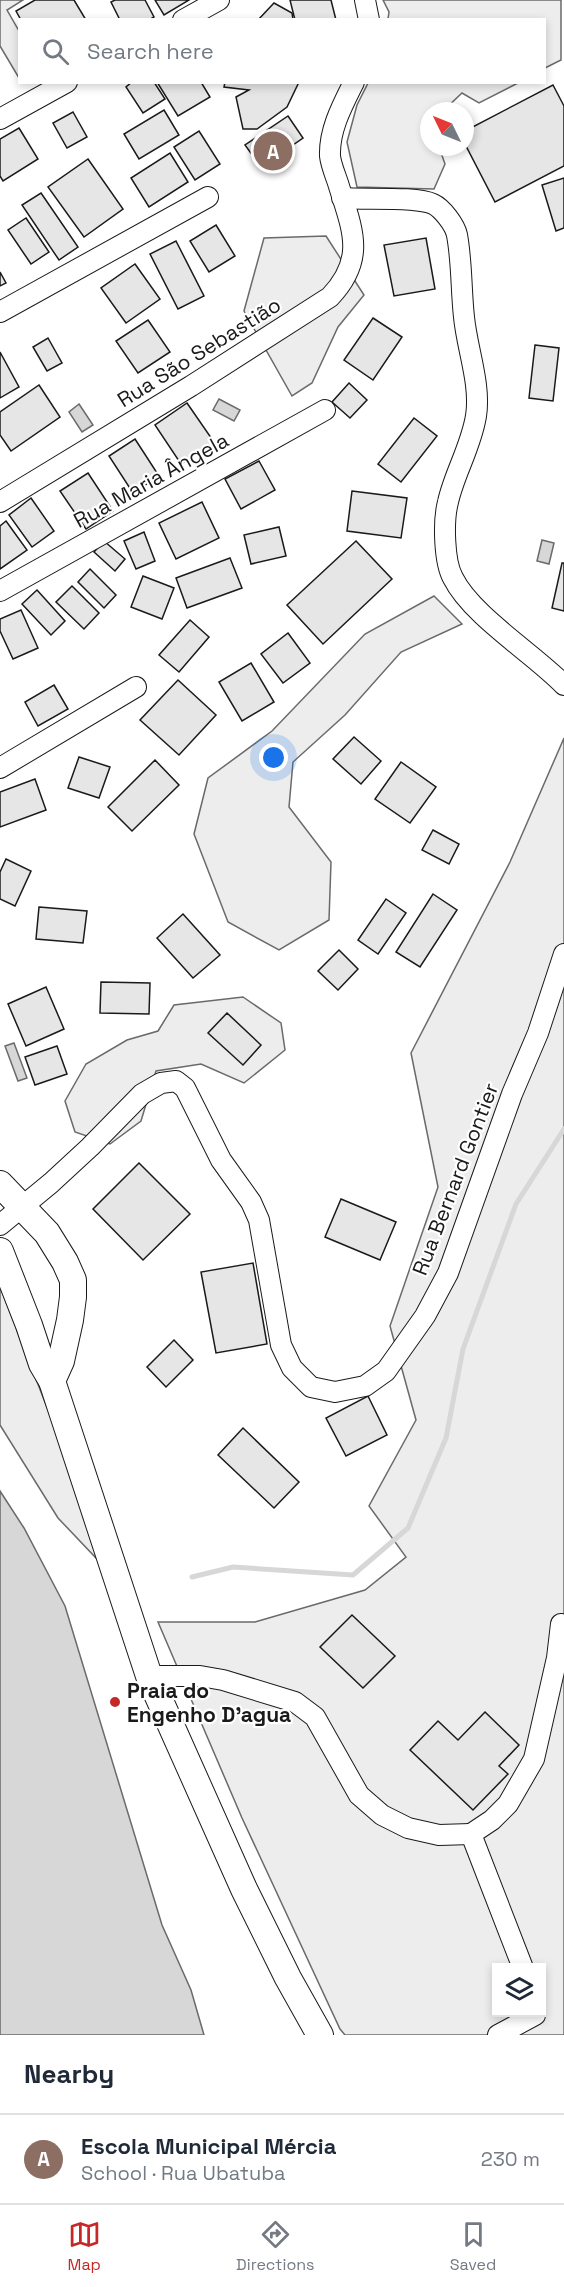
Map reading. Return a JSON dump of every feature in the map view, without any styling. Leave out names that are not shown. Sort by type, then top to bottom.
[{"type":"main road","points":[[0,1184],[47,1233],[73,1280],[74,1297],[70,1320],[61,1361],[52,1381]]},
{"type":"main road","points":[[0,1251],[42,1364],[52,1381],[149,1676],[244,1889],[288,1978],[320,2035]]},
{"type":"main road","points":[[29,1325],[70,1320]]},
{"type":"street","points":[[187,18],[219,0]]},
{"type":"street","points":[[365,0],[369,18]]},
{"type":"street","points":[[0,119],[63,84]]},
{"type":"street","name":"Rua São Sebastião","points":[[0,502],[191,386],[330,297],[344,282],[354,260],[353,238],[330,158],[332,131],[353,84]]},
{"type":"street","points":[[0,312],[208,197]]},
{"type":"street","points":[[342,198],[419,199],[434,204],[447,216],[457,233],[464,319],[476,386],[476,414],[468,448],[447,503],[445,554],[453,578],[471,603],[547,667],[564,685]]},
{"type":"street","name":"Rua Maria Ângela","points":[[0,591],[325,410]]},
{"type":"street","points":[[0,768],[136,687]]},
{"type":"street","name":"Rua Bernard Gontier","points":[[0,1225],[22,1209],[90,1147],[141,1094],[161,1083],[176,1081],[185,1088],[221,1160],[251,1202],[259,1220],[281,1345],[292,1368],[311,1387],[336,1392],[365,1386],[386,1371],[425,1316],[448,1273],[512,1094],[538,1033],[564,954]]},
{"type":"street","points":[[149,1676],[200,1676],[223,1680],[295,1702],[315,1716],[359,1795],[382,1815],[408,1828],[439,1835],[471,1834],[492,1820],[508,1804],[534,1759],[557,1658],[561,1624]]},
{"type":"street","points":[[471,1834],[521,1963]]},
{"type":"street","points":[[498,2035],[530,2017]]},
{"type":"shaded area","points":[[0,0],[23,0],[7,10],[18,29],[18,76],[0,46]]},
{"type":"shaded area","points":[[383,0],[561,0],[561,60],[546,68],[546,18],[388,18],[389,12]]},
{"type":"shaded area","points":[[367,84],[516,84],[479,103],[462,93],[452,102],[420,102],[420,156],[442,156],[445,164],[434,189],[357,187],[347,142],[357,105]]},
{"type":"shaded area","points":[[326,236],[364,295],[338,327],[312,383],[292,396],[244,311],[264,238]]},
{"type":"shaded area","points":[[219,399],[240,410],[234,421],[213,410]]},
{"type":"shaded area","points":[[79,404],[93,425],[82,432],[69,412]]},
{"type":"shaded area","points":[[542,540],[554,543],[549,564],[537,561]]},
{"type":"shaded area","points":[[434,596],[462,624],[401,652],[345,715],[293,762],[289,807],[331,862],[329,920],[279,950],[228,922],[194,834],[208,778],[272,731],[365,634]]},
{"type":"shaded area","points":[[564,738],[564,2035],[345,2035],[340,2029],[242,1818],[158,1622],[255,1622],[365,1590],[406,1557],[369,1506],[416,1420],[390,1326],[438,1187],[411,1053],[510,862]]},
{"type":"shaded area","points":[[243,997],[281,1023],[285,1050],[244,1083],[201,1064],[156,1071],[141,1121],[110,1144],[75,1132],[65,1101],[86,1064],[127,1040],[158,1031],[174,1005]]},
{"type":"shaded area","points":[[14,1043],[27,1078],[18,1081],[5,1046]]},
{"type":"shaded area","points":[[0,1287],[105,1556],[97,1559],[58,1518],[0,1425]]},
{"type":"shaded area","points":[[0,1491],[24,1528],[65,1606],[162,1925],[191,1990],[204,2035],[0,2035]]},
{"type":"building","points":[[35,0],[74,0],[85,18],[20,18],[16,11]]},
{"type":"building","points":[[145,0],[154,17],[119,18],[111,2]]},
{"type":"building","points":[[155,0],[189,0],[164,15]]},
{"type":"building","points":[[290,0],[331,0],[336,18],[294,18]]},
{"type":"building","points":[[274,3],[292,13],[293,18],[260,18]]},
{"type":"building","points":[[130,84],[155,84],[165,99],[143,113],[126,87]]},
{"type":"building","points":[[158,84],[202,84],[210,97],[178,116]]},
{"type":"building","points":[[225,84],[298,84],[287,107],[257,129],[243,129],[236,97],[249,90],[224,87]]},
{"type":"building","points":[[553,85],[564,106],[564,166],[495,202],[471,156],[474,156],[474,126]]},
{"type":"building","points":[[164,110],[179,135],[139,159],[124,134]]},
{"type":"building","points":[[73,112],[87,137],[67,148],[53,123]]},
{"type":"building","points":[[288,116],[303,138],[261,167],[245,145]]},
{"type":"building","points":[[19,128],[38,159],[3,181],[0,176],[0,139]]},
{"type":"building","points":[[199,131],[220,164],[195,180],[174,147]]},
{"type":"building","points":[[170,153],[188,182],[149,207],[131,178]]},
{"type":"building","points":[[88,159],[123,209],[84,237],[48,187]]},
{"type":"building","points":[[564,178],[564,228],[556,231],[542,185]]},
{"type":"building","points":[[41,193],[78,247],[59,260],[22,205]]},
{"type":"building","points":[[26,218],[49,252],[31,264],[8,230]]},
{"type":"building","points":[[216,225],[235,256],[209,272],[190,241]]},
{"type":"building","points":[[426,238],[435,289],[394,296],[384,245]]},
{"type":"building","points":[[176,241],[204,296],[178,309],[150,254]]},
{"type":"building","points":[[135,264],[160,299],[126,323],[101,288]]},
{"type":"building","points":[[0,272],[6,283],[0,286]]},
{"type":"building","points":[[373,318],[402,337],[373,380],[344,360]]},
{"type":"building","points":[[148,320],[170,352],[138,373],[116,341]]},
{"type":"building","points":[[48,338],[62,363],[47,371],[33,347]]},
{"type":"building","points":[[535,345],[559,348],[553,401],[529,398]]},
{"type":"building","points":[[0,352],[19,387],[0,398]]},
{"type":"building","points":[[349,383],[367,400],[350,418],[332,402]]},
{"type":"building","points":[[39,385],[60,417],[11,451],[0,435],[0,412]]},
{"type":"building","points":[[187,403],[214,442],[181,464],[155,425]]},
{"type":"building","points":[[414,418],[437,436],[401,482],[378,464]]},
{"type":"building","points":[[135,439],[159,476],[133,493],[109,456]]},
{"type":"building","points":[[259,461],[275,490],[241,509],[225,479]]},
{"type":"building","points":[[88,473],[113,511],[86,529],[60,491]]},
{"type":"building","points":[[352,491],[407,498],[401,538],[347,531]]},
{"type":"building","points":[[31,498],[54,531],[32,547],[9,515]]},
{"type":"building","points":[[202,502],[219,538],[176,559],[159,523]]},
{"type":"building","points":[[6,521],[27,550],[0,569],[0,526]]},
{"type":"building","points":[[279,527],[286,556],[251,564],[244,535]]},
{"type":"building","points":[[144,532],[155,561],[136,569],[124,541]]},
{"type":"building","points":[[104,541],[125,559],[115,571],[94,552]]},
{"type":"building","points":[[356,541],[392,579],[323,644],[287,605]]},
{"type":"building","points":[[230,558],[242,588],[187,608],[176,578]]},
{"type":"building","points":[[562,563],[564,563],[564,611],[552,608]]},
{"type":"building","points":[[90,569],[116,595],[104,608],[78,582]]},
{"type":"building","points":[[143,576],[174,588],[162,619],[131,607]]},
{"type":"building","points":[[72,586],[99,613],[84,629],[56,602]]},
{"type":"building","points":[[37,590],[65,621],[51,635],[22,604]]},
{"type":"building","points":[[21,610],[38,648],[13,659],[0,631],[0,619]]},
{"type":"building","points":[[190,620],[209,637],[179,672],[159,655]]},
{"type":"building","points":[[288,633],[310,663],[283,683],[261,654]]},
{"type":"building","points":[[251,663],[274,702],[242,721],[219,682]]},
{"type":"building","points":[[178,680],[216,715],[179,755],[140,720]]},
{"type":"building","points":[[54,685],[68,709],[38,726],[25,702]]},
{"type":"building","points":[[354,737],[381,761],[361,784],[333,759]]},
{"type":"building","points":[[79,757],[110,767],[99,798],[68,788]]},
{"type":"building","points":[[155,760],[179,785],[132,831],[108,807]]},
{"type":"building","points":[[401,762],[436,787],[410,823],[375,799]]},
{"type":"building","points":[[35,779],[46,810],[0,827],[0,792]]},
{"type":"building","points":[[433,830],[459,844],[449,864],[422,850]]},
{"type":"building","points":[[6,859],[31,871],[15,906],[0,899],[0,872]]},
{"type":"building","points":[[433,894],[457,910],[420,967],[396,952]]},
{"type":"building","points":[[386,899],[406,913],[378,954],[358,940]]},
{"type":"building","points":[[39,907],[87,911],[83,943],[36,939]]},
{"type":"building","points":[[183,914],[220,955],[193,978],[157,938]]},
{"type":"building","points":[[339,950],[358,969],[338,990],[318,971]]},
{"type":"building","points":[[101,982],[150,983],[149,1014],[100,1013]]},
{"type":"building","points":[[46,987],[64,1029],[26,1046],[8,1004]]},
{"type":"building","points":[[227,1013],[261,1045],[243,1065],[208,1033]]},
{"type":"building","points":[[57,1046],[67,1074],[35,1085],[25,1057]]},
{"type":"building","points":[[139,1163],[190,1214],[143,1260],[93,1209]]},
{"type":"building","points":[[341,1199],[396,1222],[380,1260],[325,1237]]},
{"type":"building","points":[[253,1263],[267,1344],[216,1353],[201,1272]]},
{"type":"building","points":[[174,1340],[193,1360],[166,1387],[147,1367]]},
{"type":"building","points":[[368,1396],[387,1435],[346,1456],[326,1418]]},
{"type":"building","points":[[243,1428],[299,1482],[274,1508],[218,1455]]},
{"type":"building","points":[[352,1615],[395,1656],[363,1688],[320,1647]]},
{"type":"building","points":[[485,1712],[519,1745],[499,1766],[508,1774],[473,1810],[410,1750],[438,1721],[458,1740]]},
{"type":"waterway","points":[[192,1577],[233,1567],[353,1575],[408,1528],[446,1438],[463,1349],[516,1204],[564,1129]]},
{"type":"place","name":"Escola Municipal Mércia","points":[[273,151]]},
{"type":"place","name":"Praia do Engenho D'agua","points":[[115,1702]]}]
